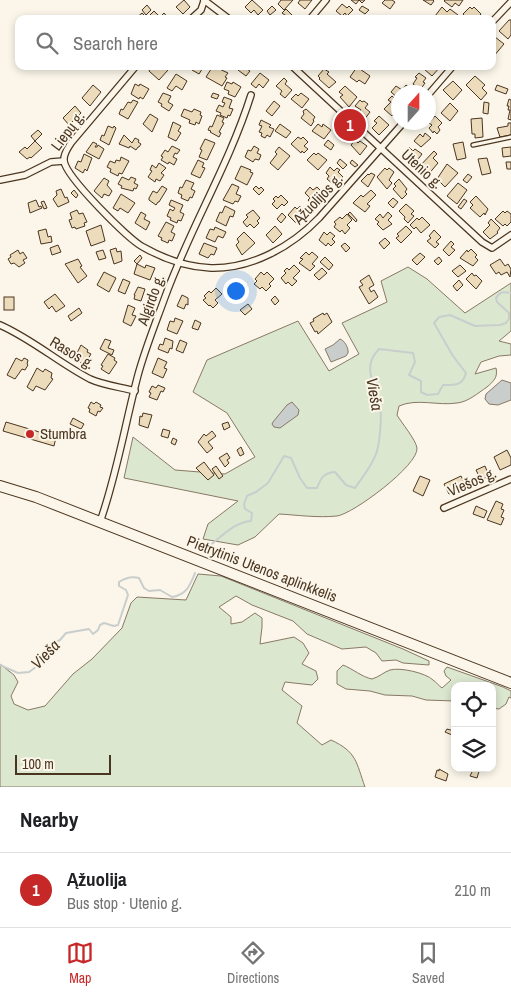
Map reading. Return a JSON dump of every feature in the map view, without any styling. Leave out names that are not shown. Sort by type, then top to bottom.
[{"type":"highway","name":"Pietrytinis Utenos aplinkkelis","points":[[0,486],[36,496],[511,683]]},
{"type":"street","points":[[195,15],[201,10],[204,0],[224,15]]},
{"type":"street","points":[[313,15],[326,0]]},
{"type":"street","points":[[496,18],[511,2]]},
{"type":"street","name":"Liepų g.","points":[[0,180],[25,175],[51,162],[64,161],[65,154],[71,143],[133,70]]},
{"type":"street","name":"Utenio g.","points":[[296,70],[482,242],[492,248],[511,235]]},
{"type":"street","points":[[436,86],[450,70]]},
{"type":"street","name":"Algirdo g.","points":[[100,522],[108,498],[134,391],[155,326],[179,262],[230,151],[251,95]]},
{"type":"street","name":"Ąžuolijos g.","points":[[64,161],[74,178],[129,237],[144,248],[179,262],[213,268],[254,260],[289,244],[308,230],[397,130]]},
{"type":"street","name":"Rasos g.","points":[[0,326],[15,333],[89,378],[134,391]]},
{"type":"street","name":"Viešos g.","points":[[444,508],[511,479]]},
{"type":"lane","points":[[473,145],[511,137]]},
{"type":"green space","points":[[408,267],[427,279],[465,313],[511,283],[511,331],[499,341],[511,344],[511,355],[499,356],[481,362],[475,374],[496,368],[496,376],[487,387],[465,401],[450,404],[420,402],[399,406],[397,415],[417,448],[415,456],[408,466],[384,488],[357,507],[337,516],[315,517],[279,514],[255,537],[238,545],[203,539],[208,524],[238,501],[124,478],[133,437],[175,470],[225,474],[255,457],[227,413],[193,392],[207,360],[298,321],[329,371],[359,354],[342,323],[387,302],[381,281]]},
{"type":"green space","points":[[198,574],[221,576],[429,661],[429,665],[403,663],[396,660],[382,661],[376,653],[366,647],[342,649],[307,634],[293,621],[252,605],[236,596],[219,607],[231,617],[231,624],[242,622],[255,613],[262,618],[260,644],[294,637],[303,643],[309,653],[302,664],[316,671],[318,679],[312,685],[285,682],[282,690],[302,706],[297,723],[322,745],[331,740],[340,744],[351,754],[357,764],[365,787],[0,787],[0,664],[14,675],[18,682],[11,696],[14,704],[28,710],[45,706],[73,674],[92,659],[122,628],[131,603],[137,597],[186,600]]},
{"type":"green space","points":[[343,665],[372,679],[394,669],[413,671],[430,677],[442,688],[451,680],[444,671],[447,667],[489,682],[451,682],[451,701],[426,700],[412,696],[385,695],[370,691],[346,689],[337,684],[337,671]]},
{"type":"green space","points":[[496,684],[511,691],[511,698],[509,697],[506,704],[499,709],[496,709]]},
{"type":"shaded area","points":[[340,339],[346,344],[348,353],[346,356],[331,362],[325,349]]},
{"type":"shaded area","points":[[502,380],[511,383],[511,400],[498,405],[489,404],[485,399],[486,394]]},
{"type":"shaded area","points":[[292,402],[299,410],[298,415],[280,428],[274,427],[273,422],[287,405]]},
{"type":"building","points":[[184,0],[190,7],[183,14],[176,7]]},
{"type":"building","points":[[252,0],[263,10],[258,15],[254,10],[251,13],[245,7]]},
{"type":"building","points":[[281,0],[293,0],[284,10],[278,4]]},
{"type":"building","points":[[300,0],[312,0],[305,9],[298,3]]},
{"type":"building","points":[[351,0],[359,0],[356,4]]},
{"type":"building","points":[[385,0],[395,2],[390,9],[382,3]]},
{"type":"building","points":[[423,0],[433,0],[434,1],[431,5]]},
{"type":"building","points":[[445,0],[463,0],[459,6],[455,3],[452,7]]},
{"type":"building","points":[[342,4],[347,8],[349,6],[353,10],[348,15],[345,13],[341,15],[336,11]]},
{"type":"building","points":[[147,5],[151,10],[146,15],[142,10]]},
{"type":"building","points":[[272,6],[276,10],[270,15],[267,11]]},
{"type":"building","points":[[362,6],[369,10],[365,14],[359,10]]},
{"type":"building","points":[[442,7],[447,12],[450,9],[458,15],[436,15]]},
{"type":"building","points":[[470,7],[472,9],[474,7],[481,14],[464,15]]},
{"type":"building","points":[[286,9],[292,15],[285,15],[282,13]]},
{"type":"building","points":[[154,11],[158,15],[150,15]]},
{"type":"building","points":[[511,20],[511,35],[508,39],[499,31]]},
{"type":"building","points":[[496,38],[504,44],[496,53]]},
{"type":"building","points":[[150,70],[168,70],[159,80]]},
{"type":"building","points":[[192,70],[202,70],[199,74]]},
{"type":"building","points":[[210,70],[222,70],[228,73],[222,86],[206,77]]},
{"type":"building","points":[[238,70],[250,71],[246,76]]},
{"type":"building","points":[[323,70],[326,70],[329,72],[327,74],[336,82],[329,88],[318,76]]},
{"type":"building","points":[[355,70],[361,70],[370,76],[365,84],[359,80],[357,82],[350,77]]},
{"type":"building","points":[[425,70],[437,70],[432,76]]},
{"type":"building","points":[[260,73],[269,80],[263,88],[259,84],[256,88],[251,84]]},
{"type":"building","points":[[419,73],[426,78],[423,82],[425,83],[424,85],[413,84],[417,78],[415,77]]},
{"type":"building","points":[[176,74],[187,81],[182,90],[176,86],[172,91],[167,88]]},
{"type":"building","points":[[475,76],[485,85],[482,88],[487,93],[481,100],[466,85]]},
{"type":"building","points":[[284,78],[287,81],[285,84],[292,90],[285,98],[280,94],[282,91],[276,86]]},
{"type":"building","points":[[453,81],[462,90],[453,100],[443,90]]},
{"type":"building","points":[[227,82],[232,84],[233,82],[241,87],[235,97],[228,94],[229,91],[224,89]]},
{"type":"building","points":[[135,84],[139,86],[140,84],[149,89],[143,99],[140,97],[139,99],[131,94]]},
{"type":"building","points":[[93,85],[101,92],[90,106],[82,98]]},
{"type":"building","points":[[497,85],[508,89],[506,94],[495,90]]},
{"type":"building","points":[[345,86],[357,97],[349,107],[340,97],[343,95],[339,92]]},
{"type":"building","points":[[163,93],[171,96],[168,102],[173,105],[169,111],[158,102]]},
{"type":"building","points":[[213,93],[219,95],[217,99],[211,97]]},
{"type":"building","points":[[301,93],[309,99],[302,108],[291,99],[296,94],[298,96]]},
{"type":"building","points":[[224,97],[232,100],[229,108],[233,109],[227,118],[216,111],[219,105],[223,107],[225,103],[222,102]]},
{"type":"building","points":[[509,99],[511,100],[511,120],[508,119],[510,110],[508,110],[509,106],[507,106]]},
{"type":"building","points":[[133,100],[138,102],[128,119],[119,114],[128,102],[131,103]]},
{"type":"building","points":[[360,100],[368,104],[365,108],[370,112],[364,120],[357,114],[361,110],[355,106]]},
{"type":"building","points":[[274,101],[280,106],[272,116],[266,111]]},
{"type":"building","points":[[391,102],[391,115],[384,109]]},
{"type":"building","points":[[484,102],[489,103],[488,114],[483,113]]},
{"type":"building","points":[[450,103],[458,111],[450,121],[441,113]]},
{"type":"building","points":[[75,106],[81,113],[69,125],[63,118]]},
{"type":"building","points":[[184,109],[192,112],[194,109],[201,112],[200,115],[202,116],[199,124],[196,122],[195,125],[189,123],[190,120],[181,116]]},
{"type":"building","points":[[306,109],[315,117],[311,126],[301,118],[304,114],[303,111]]},
{"type":"building","points":[[150,114],[158,119],[152,132],[143,124]]},
{"type":"building","points":[[217,115],[224,118],[219,137],[208,130],[210,126],[212,127]]},
{"type":"building","points":[[379,116],[389,125],[379,135],[372,128],[377,123],[374,121]]},
{"type":"building","points":[[436,117],[442,123],[438,127],[440,130],[437,134],[434,131],[433,133],[431,130],[436,130]]},
{"type":"building","points":[[482,118],[483,137],[475,138],[475,134],[472,134],[471,119]]},
{"type":"building","points":[[261,120],[271,125],[269,127],[274,129],[270,137],[267,135],[265,138],[261,136],[262,133],[259,132],[262,126],[259,125]]},
{"type":"building","points":[[173,122],[181,126],[178,131],[181,133],[176,141],[168,137]]},
{"type":"building","points":[[508,123],[511,123],[511,135],[500,137],[497,128],[508,126]]},
{"type":"building","points":[[280,124],[291,132],[286,138],[275,131]]},
{"type":"building","points":[[318,124],[322,127],[323,124],[331,130],[324,139],[312,131]]},
{"type":"building","points":[[108,126],[116,128],[109,145],[100,140]]},
{"type":"building","points":[[345,128],[352,134],[350,136],[352,138],[345,142],[337,136]]},
{"type":"building","points":[[38,130],[42,134],[35,141],[31,136]]},
{"type":"building","points":[[425,133],[431,138],[421,147],[414,141],[420,134],[423,137]]},
{"type":"building","points":[[124,135],[132,143],[135,138],[141,144],[136,150],[130,146],[129,148],[119,144]]},
{"type":"building","points":[[298,137],[301,139],[303,137],[308,142],[304,146],[308,149],[304,153],[302,151],[301,153],[291,144]]},
{"type":"building","points":[[205,139],[215,143],[207,160],[199,157],[202,150],[200,149]]},
{"type":"building","points":[[328,140],[334,145],[331,150],[324,145]]},
{"type":"building","points":[[355,140],[367,146],[360,155],[351,145]]},
{"type":"building","points":[[35,141],[42,148],[31,158],[27,159],[19,152],[25,147],[27,149]]},
{"type":"building","points":[[93,142],[97,144],[95,147],[98,145],[104,149],[99,159],[86,152]]},
{"type":"building","points":[[463,142],[466,158],[457,160],[453,144]]},
{"type":"building","points":[[172,146],[180,150],[173,157],[177,159],[174,165],[161,160],[165,150],[168,152]]},
{"type":"building","points":[[254,146],[259,149],[257,153],[261,155],[259,160],[255,159],[253,162],[245,157],[248,150],[251,151]]},
{"type":"building","points":[[279,147],[290,156],[278,170],[270,163],[277,154],[275,152]]},
{"type":"building","points":[[409,147],[413,151],[415,149],[422,154],[416,162],[412,158],[410,161],[403,155]]},
{"type":"building","points":[[511,147],[511,156],[503,157],[502,148]]},
{"type":"building","points":[[434,151],[437,154],[433,158],[438,163],[427,176],[418,168]]},
{"type":"building","points":[[314,153],[316,155],[318,153],[327,160],[318,170],[307,160]]},
{"type":"building","points":[[84,154],[92,158],[87,171],[85,169],[83,173],[75,168],[78,161],[81,162]]},
{"type":"building","points":[[121,157],[129,161],[122,174],[119,173],[118,176],[110,172],[111,169],[107,167],[110,161],[115,163],[116,160],[120,161]]},
{"type":"building","points":[[487,158],[491,173],[482,175],[478,159]]},
{"type":"building","points":[[340,159],[347,165],[343,169],[337,163]]},
{"type":"building","points":[[198,160],[204,163],[202,167],[205,168],[200,178],[191,174]]},
{"type":"building","points":[[352,160],[358,165],[355,167],[350,163]]},
{"type":"building","points":[[506,162],[511,162],[511,169],[507,169]]},
{"type":"building","points":[[159,163],[166,168],[161,173],[164,175],[160,181],[156,179],[155,182],[148,177],[152,171],[150,170],[152,165],[156,168]]},
{"type":"building","points":[[447,164],[458,173],[445,187],[437,179]]},
{"type":"building","points":[[241,166],[251,170],[250,172],[253,173],[247,185],[235,179]]},
{"type":"building","points":[[330,167],[334,171],[337,168],[340,170],[338,172],[343,177],[337,183],[336,181],[333,184],[327,179],[329,176],[326,173]]},
{"type":"building","points":[[385,168],[387,170],[389,168],[394,172],[389,180],[392,183],[387,189],[377,177]]},
{"type":"building","points":[[371,173],[375,175],[368,187],[361,181]]},
{"type":"building","points":[[468,174],[472,177],[467,183],[463,180]]},
{"type":"building","points":[[122,177],[129,180],[131,177],[136,179],[134,183],[138,185],[136,189],[134,188],[133,191],[121,188],[122,186],[118,184]]},
{"type":"building","points":[[104,178],[109,181],[107,185],[112,191],[109,196],[104,194],[102,198],[94,191]]},
{"type":"building","points":[[399,179],[407,189],[405,192],[407,194],[402,199],[393,189],[396,186],[394,184]]},
{"type":"building","points":[[186,180],[194,183],[191,189],[195,191],[192,198],[190,197],[188,201],[181,198],[182,195],[178,193]]},
{"type":"building","points":[[458,183],[467,190],[457,204],[447,196]]},
{"type":"building","points":[[232,184],[239,187],[236,194],[241,196],[238,202],[235,201],[233,204],[223,200]]},
{"type":"building","points":[[162,186],[167,189],[156,205],[149,198],[153,191],[157,193]]},
{"type":"building","points":[[256,186],[264,190],[259,195],[253,189]]},
{"type":"building","points":[[310,187],[313,190],[317,187],[322,192],[320,194],[323,197],[312,205],[308,200],[310,198],[305,193]]},
{"type":"building","points":[[61,189],[69,202],[58,207],[53,199],[57,195],[56,191]]},
{"type":"building","points":[[74,190],[78,195],[76,198],[71,193]]},
{"type":"building","points":[[371,190],[376,195],[367,204],[370,206],[365,212],[353,203],[361,195],[363,197]]},
{"type":"building","points":[[121,194],[135,203],[128,213],[120,208],[118,211],[113,208]]},
{"type":"building","points":[[281,195],[288,202],[284,206],[282,204],[277,209],[272,204],[275,201],[273,199]]},
{"type":"building","points":[[476,196],[488,209],[485,215],[484,213],[480,217],[470,208],[473,205],[470,202]]},
{"type":"building","points":[[393,198],[398,202],[393,208],[388,203]]},
{"type":"building","points":[[464,199],[467,201],[461,209],[458,207]]},
{"type":"building","points":[[36,200],[39,207],[41,206],[42,208],[30,213],[28,203]]},
{"type":"building","points":[[171,200],[183,205],[180,212],[184,214],[181,221],[178,220],[177,223],[170,220],[171,218],[167,216],[170,209],[173,211],[175,208],[169,205]]},
{"type":"building","points":[[44,201],[47,208],[44,209],[41,202]]},
{"type":"building","points":[[406,204],[414,211],[411,214],[414,216],[408,223],[399,211]]},
{"type":"building","points":[[225,206],[235,211],[233,217],[230,216],[226,226],[216,221]]},
{"type":"building","points":[[300,206],[306,212],[296,223],[288,215],[295,207],[297,209]]},
{"type":"building","points":[[77,210],[79,214],[83,213],[87,222],[84,223],[85,226],[76,229],[75,227],[72,228],[69,220],[72,219],[70,213]]},
{"type":"building","points":[[253,210],[260,218],[257,221],[259,223],[254,228],[250,224],[247,227],[243,222],[248,217],[246,215]]},
{"type":"building","points":[[503,211],[511,214],[511,222],[507,226],[505,224],[503,226],[495,219]]},
{"type":"building","points":[[141,212],[146,215],[144,219],[150,222],[146,230],[135,223]]},
{"type":"building","points":[[350,212],[357,220],[356,222],[348,214]]},
{"type":"building","points":[[388,212],[392,216],[388,220],[392,224],[383,230],[375,219],[380,214],[383,218]]},
{"type":"building","points":[[282,213],[286,217],[281,223],[277,219]]},
{"type":"building","points":[[347,214],[352,220],[347,225],[350,228],[345,234],[342,230],[340,232],[334,227],[336,224],[334,222],[340,217],[342,219]]},
{"type":"building","points":[[422,217],[430,225],[421,233],[416,227],[414,229],[410,225],[417,218],[419,220]]},
{"type":"building","points":[[491,219],[500,228],[498,233],[490,239],[483,232],[490,225],[488,223]]},
{"type":"building","points":[[166,222],[174,226],[171,232],[175,234],[172,241],[169,240],[168,243],[161,240],[162,238],[158,236]]},
{"type":"building","points":[[101,225],[105,241],[91,246],[86,231]]},
{"type":"building","points":[[275,226],[282,234],[273,243],[266,235]]},
{"type":"building","points":[[406,226],[412,232],[401,243],[396,238],[399,236],[397,234]]},
{"type":"building","points":[[215,227],[226,232],[223,238],[218,236],[215,242],[206,238],[210,229],[214,230]]},
{"type":"building","points":[[46,229],[48,237],[51,236],[52,242],[41,244],[38,231]]},
{"type":"building","points":[[434,230],[441,237],[436,242],[439,244],[435,248],[427,241],[431,238],[429,236]]},
{"type":"building","points":[[244,232],[255,243],[242,255],[236,245],[239,242],[237,239]]},
{"type":"building","points":[[324,232],[327,235],[330,232],[335,236],[332,239],[335,242],[331,246],[328,243],[326,246],[319,240]]},
{"type":"building","points":[[385,238],[390,243],[384,249],[379,243]]},
{"type":"building","points":[[451,241],[454,244],[451,247],[455,250],[449,256],[443,250]]},
{"type":"building","points":[[204,243],[217,248],[214,255],[211,254],[208,258],[199,254]]},
{"type":"building","points":[[345,243],[350,248],[346,252],[341,246]]},
{"type":"building","points":[[58,245],[61,252],[52,255],[50,248]]},
{"type":"building","points":[[116,248],[117,252],[121,251],[122,261],[114,264],[110,250]]},
{"type":"building","points":[[471,249],[477,255],[475,257],[478,260],[473,266],[460,258],[467,250],[468,252]]},
{"type":"building","points":[[18,250],[20,254],[23,252],[27,258],[23,260],[25,263],[19,267],[14,263],[11,264],[8,259],[11,257],[10,255]]},
{"type":"building","points":[[103,250],[106,258],[99,260],[96,252]]},
{"type":"building","points":[[306,252],[309,255],[312,252],[318,257],[312,264],[315,266],[310,271],[299,263],[303,259],[300,258]]},
{"type":"building","points":[[420,253],[425,257],[417,265],[412,260]]},
{"type":"building","points":[[140,255],[142,258],[137,264],[134,261]]},
{"type":"building","points":[[325,257],[333,265],[329,270],[320,262]]},
{"type":"building","points":[[439,257],[442,261],[438,265],[434,261]]},
{"type":"building","points":[[78,259],[82,266],[80,267],[87,276],[78,283],[65,264]]},
{"type":"building","points":[[500,259],[505,266],[508,264],[511,269],[510,277],[507,272],[501,275],[499,272],[496,274],[490,265]]},
{"type":"building","points":[[137,264],[145,268],[146,265],[155,268],[150,280],[134,274]]},
{"type":"building","points":[[294,265],[300,271],[293,278],[297,281],[292,286],[288,282],[286,284],[281,278],[286,273],[284,271],[287,268],[289,270]]},
{"type":"building","points":[[460,265],[466,271],[458,277],[452,271]]},
{"type":"building","points":[[322,268],[327,273],[319,280],[314,275]]},
{"type":"building","points":[[104,272],[116,278],[109,292],[97,285]]},
{"type":"building","points":[[261,272],[264,275],[267,272],[274,279],[266,291],[254,284],[257,281],[255,279]]},
{"type":"building","points":[[472,273],[482,281],[476,289],[466,279]]},
{"type":"building","points":[[369,275],[374,285],[369,288],[371,292],[374,290],[378,297],[369,304],[359,287],[363,285],[360,281]]},
{"type":"building","points":[[123,279],[130,282],[125,294],[118,291]]},
{"type":"building","points":[[241,280],[248,286],[241,292],[244,295],[239,301],[228,292],[230,289],[228,287],[235,281],[237,284]]},
{"type":"building","points":[[459,280],[463,285],[457,291],[453,286]]},
{"type":"building","points":[[138,287],[145,289],[141,301],[134,299]]},
{"type":"building","points":[[216,288],[222,294],[215,300],[218,303],[213,308],[203,300],[209,291],[211,293]]},
{"type":"building","points":[[55,294],[65,306],[56,312],[52,306],[49,309],[44,302]]},
{"type":"building","points":[[182,295],[188,298],[188,305],[186,304],[184,309],[177,306]]},
{"type":"building","points":[[275,296],[279,301],[275,305],[271,300]]},
{"type":"building","points":[[4,297],[14,297],[14,310],[4,310]]},
{"type":"building","points":[[248,304],[252,309],[245,315],[240,310]]},
{"type":"building","points":[[128,305],[135,308],[132,315],[136,316],[131,326],[123,322]]},
{"type":"building","points":[[79,308],[82,313],[71,321],[68,316]]},
{"type":"building","points":[[323,313],[324,315],[327,313],[332,322],[318,334],[310,323]]},
{"type":"building","points":[[175,318],[183,321],[177,334],[167,330],[170,321],[174,322]]},
{"type":"building","points":[[195,320],[201,323],[198,330],[192,328]]},
{"type":"building","points":[[165,338],[173,341],[172,349],[170,348],[168,353],[158,349],[160,344],[163,345]]},
{"type":"building","points":[[105,339],[111,341],[108,348],[114,350],[112,355],[100,349]]},
{"type":"building","points":[[180,340],[187,343],[183,353],[176,350]]},
{"type":"building","points":[[81,345],[91,354],[83,364],[76,359]]},
{"type":"building","points":[[108,354],[115,358],[114,360],[117,362],[109,374],[101,369],[103,366],[101,365]]},
{"type":"building","points":[[16,358],[22,361],[24,358],[28,360],[28,365],[25,370],[22,369],[15,379],[7,375]]},
{"type":"building","points":[[158,358],[167,362],[164,368],[167,369],[163,378],[152,373]]},
{"type":"building","points":[[37,368],[43,372],[45,369],[52,373],[51,378],[53,379],[45,390],[36,386],[33,391],[27,387]]},
{"type":"building","points":[[158,385],[165,388],[163,392],[161,391],[157,400],[149,397],[151,393],[149,392],[152,386],[156,388]]},
{"type":"building","points":[[91,402],[94,404],[96,402],[103,408],[100,412],[98,411],[96,416],[89,412],[90,409],[88,408]]},
{"type":"building","points":[[143,413],[152,415],[148,428],[139,425],[140,416],[142,417]]},
{"type":"building","points":[[73,418],[84,424],[81,429],[70,424]]},
{"type":"building","name":"Stumbra","points":[[6,422],[56,437],[54,446],[3,431]]},
{"type":"building","points":[[228,422],[230,427],[224,430],[222,424]]},
{"type":"building","points":[[163,429],[170,431],[168,438],[161,436]]},
{"type":"building","points":[[212,431],[216,436],[208,442],[213,448],[207,453],[198,442],[204,434],[206,436]]},
{"type":"building","points":[[173,438],[177,440],[175,445],[171,443]]},
{"type":"building","points":[[241,447],[244,454],[240,456],[237,450]]},
{"type":"building","points":[[507,450],[511,458],[511,465],[500,470],[494,457]]},
{"type":"building","points":[[227,453],[230,458],[227,460],[229,463],[225,467],[219,458]]},
{"type":"building","points":[[204,462],[214,475],[208,480],[196,468]]},
{"type":"building","points":[[216,466],[223,476],[219,479],[212,469]]},
{"type":"building","points":[[485,466],[489,476],[481,480],[476,470]]},
{"type":"building","points":[[420,476],[430,480],[423,496],[413,491]]},
{"type":"building","points":[[461,476],[466,486],[449,494],[444,484]]},
{"type":"building","points":[[496,501],[503,504],[501,509],[504,510],[501,517],[504,518],[501,525],[487,520]]},
{"type":"building","points":[[476,506],[487,511],[484,518],[473,514]]},
{"type":"building","points":[[447,729],[451,730],[451,735],[445,732]]},
{"type":"building","points":[[439,769],[448,774],[446,781],[435,777]]},
{"type":"building","points":[[472,772],[479,772],[477,778],[470,776]]},
{"type":"waterway","name":"Vieša","points":[[207,548],[233,527],[251,521],[252,513],[245,509],[244,504],[247,496],[268,483],[284,456],[291,458],[307,488],[317,488],[323,477],[335,472],[346,485],[355,488],[370,466],[378,447],[381,408],[370,369],[371,362],[379,349],[413,353],[415,362],[409,375],[421,381],[421,392],[427,395],[438,394],[443,385],[460,383],[466,373],[453,356],[434,323],[439,317],[450,315],[475,326],[506,323],[509,319],[509,313],[497,302],[496,298],[502,292],[511,293]]},
{"type":"waterway","name":"Vieša","points":[[0,665],[18,673],[29,672],[36,667],[38,660],[54,643],[60,640],[66,633],[89,629],[93,634],[104,623],[114,626],[118,625],[128,595],[126,590],[119,586],[119,582],[124,579],[131,577],[139,578],[144,588],[149,591],[160,590],[172,597],[181,594],[187,589],[195,573]]},
{"type":"place","name":"Ąžuolija","points":[[350,125]]},
{"type":"place","name":"Stumbra","points":[[30,434]]}]
